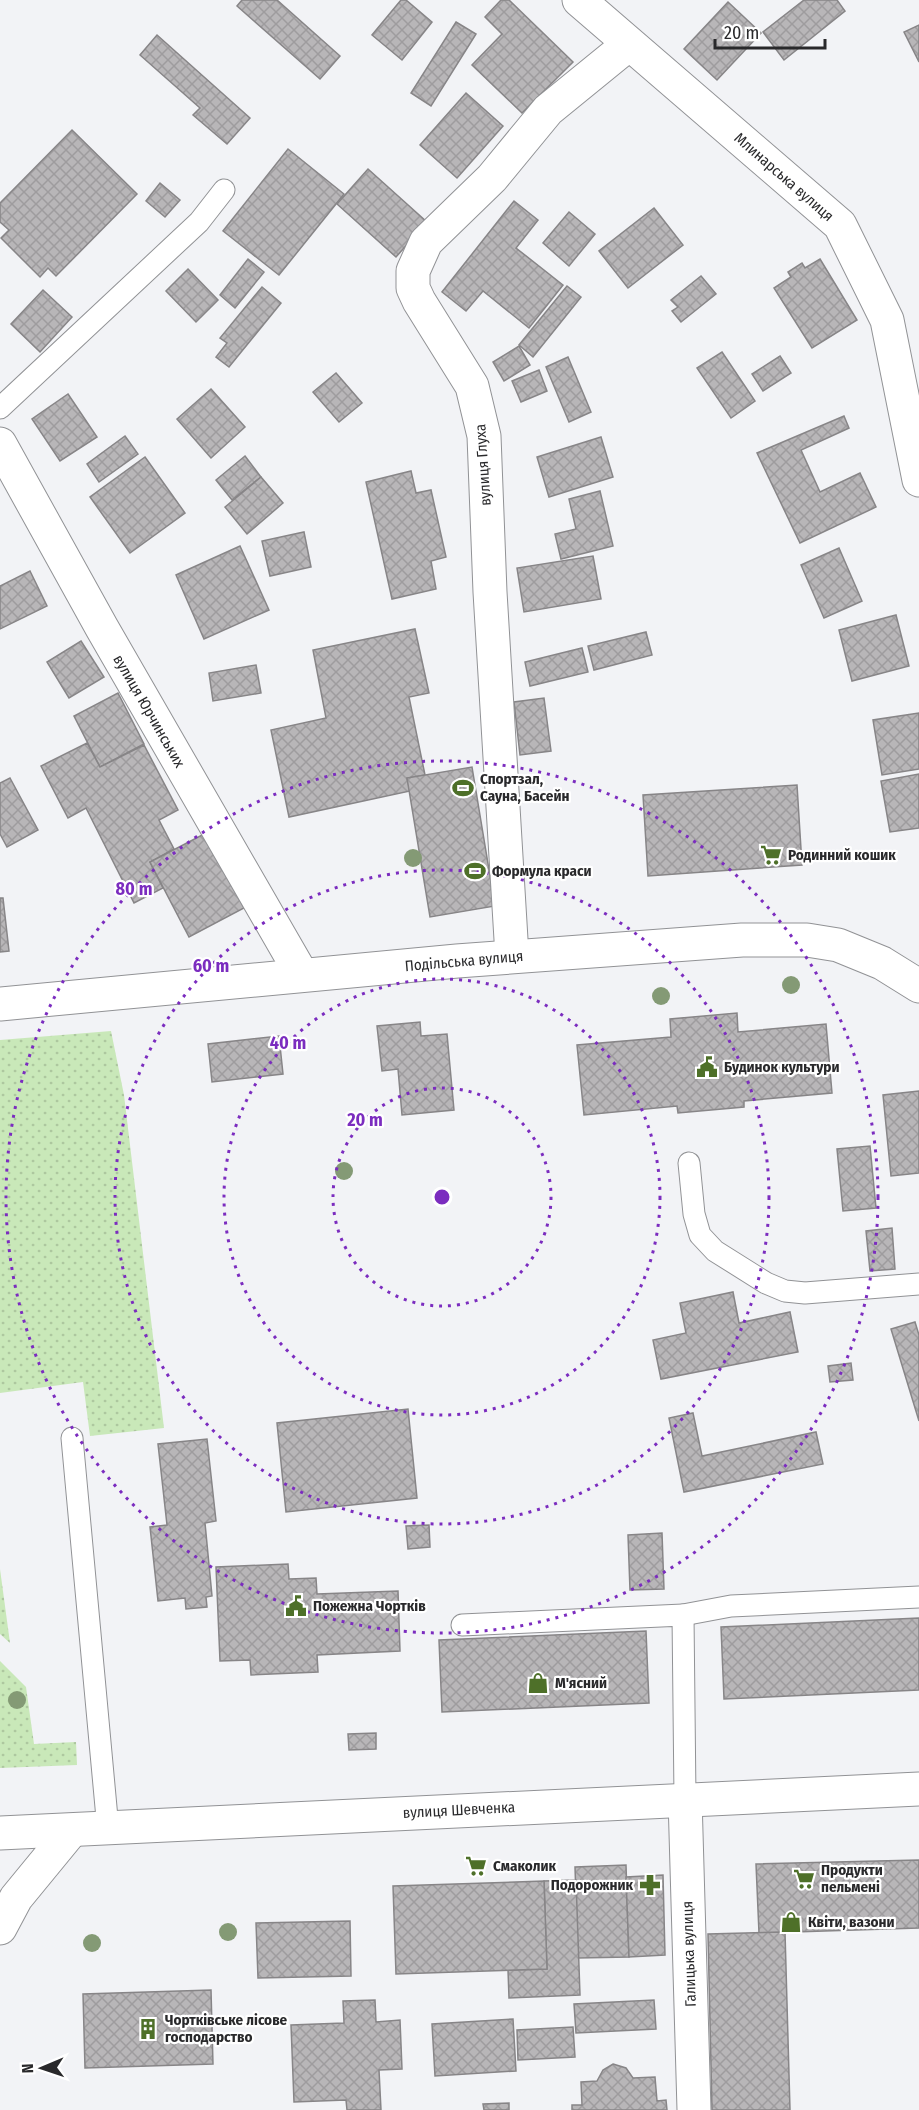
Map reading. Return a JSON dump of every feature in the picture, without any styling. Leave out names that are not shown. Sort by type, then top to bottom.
[{"type":"street","name":"Млинарська вулиця","points":[[579,0],[840,225],[887,320],[919,480]]},
{"type":"street","name":"вулиця Глуха","points":[[512,957],[490,592],[484,436],[472,386],[419,301],[413,288],[413,271],[426,242],[448,224],[492,178],[548,110],[629,44]]},
{"type":"street","name":"вулиця Юрчинських","points":[[0,444],[102,628],[302,975]]},
{"type":"street","name":"Подільська вулиця","points":[[0,1004],[666,944],[807,940],[838,945],[866,954],[919,986]]},
{"type":"street","name":"вулиця Шевченка","points":[[0,1833],[685,1798],[919,1789]]},
{"type":"street","name":"Галицька вулиця","points":[[685,1798],[694,2110]]},
{"type":"street","points":[[0,1928],[16,1898],[71,1831]]},
{"type":"lane","points":[[0,408],[199,222],[224,190]]},
{"type":"lane","points":[[689,1163],[694,1214],[700,1235],[715,1251],[766,1283],[785,1292],[805,1293],[919,1284]]},
{"type":"lane","points":[[72,1438],[108,1829]]},
{"type":"lane","points":[[462,1625],[683,1615],[731,1606],[919,1598]]},
{"type":"lane","points":[[683,1615],[685,1798]]},
{"type":"green space","points":[[111,1031],[124,1095],[164,1428],[90,1436],[83,1382],[0,1393],[0,1040]]},
{"type":"green space","points":[[0,1569],[10,1643],[0,1634]]},
{"type":"green space","points":[[0,1661],[26,1687],[34,1744],[76,1742],[77,1765],[0,1768]]},
{"type":"building","points":[[242,0],[277,0],[340,56],[320,79],[237,6]]},
{"type":"building","points":[[401,0],[406,0],[432,22],[402,60],[372,35]]},
{"type":"building","points":[[501,0],[509,0],[573,62],[522,113],[472,65],[502,34],[485,17]]},
{"type":"building","points":[[804,0],[837,0],[845,11],[784,60],[763,32]]},
{"type":"building","points":[[728,2],[761,33],[717,80],[684,49]]},
{"type":"building","points":[[456,22],[476,34],[431,106],[411,93]]},
{"type":"building","points":[[919,25],[919,62],[904,32]]},
{"type":"building","points":[[157,35],[250,118],[227,144],[193,115],[200,108],[140,55]]},
{"type":"building","points":[[466,93],[503,126],[457,178],[420,145]]},
{"type":"building","points":[[72,130],[137,194],[56,276],[48,268],[40,277],[1,238],[9,230],[0,222],[0,203]]},
{"type":"building","points":[[288,149],[344,194],[279,275],[223,231]]},
{"type":"building","points":[[368,169],[427,222],[396,257],[337,204]]},
{"type":"building","points":[[160,183],[180,200],[165,217],[146,201]]},
{"type":"building","points":[[514,201],[538,220],[516,248],[563,285],[529,328],[483,291],[466,311],[442,292]]},
{"type":"building","points":[[654,208],[683,245],[628,288],[599,251]]},
{"type":"building","points":[[569,212],[595,234],[569,266],[543,243]]},
{"type":"building","points":[[248,259],[264,272],[235,308],[220,295]]},
{"type":"building","points":[[820,259],[857,320],[812,348],[774,288],[791,277],[788,272],[802,263],[805,268]]},
{"type":"building","points":[[188,269],[218,300],[196,322],[166,291]]},
{"type":"building","points":[[701,276],[716,294],[681,322],[672,311],[678,307],[671,300]]},
{"type":"building","points":[[567,286],[581,297],[533,357],[519,345]]},
{"type":"building","points":[[262,287],[281,303],[229,367],[216,357],[227,343],[220,338]]},
{"type":"building","points":[[43,290],[72,317],[40,352],[11,324]]},
{"type":"building","points":[[519,346],[530,365],[504,381],[493,362]]},
{"type":"building","points":[[722,352],[755,401],[731,418],[697,368]]},
{"type":"building","points":[[780,356],[791,373],[763,391],[752,374]]},
{"type":"building","points":[[568,357],[591,412],[569,422],[546,367]]},
{"type":"building","points":[[539,370],[547,391],[521,402],[512,381]]},
{"type":"building","points":[[336,373],[362,403],[339,422],[313,392]]},
{"type":"building","points":[[211,389],[245,427],[211,458],[177,419]]},
{"type":"building","points":[[68,394],[97,437],[60,461],[32,419]]},
{"type":"building","points":[[844,416],[849,428],[801,450],[820,492],[860,473],[876,507],[800,543],[757,453]]},
{"type":"building","points":[[125,436],[138,454],[99,482],[87,464]]},
{"type":"building","points":[[601,437],[613,477],[549,497],[537,457]]},
{"type":"building","points":[[245,456],[261,477],[232,500],[216,480]]},
{"type":"building","points":[[145,457],[185,513],[130,553],[90,497]]},
{"type":"building","points":[[411,471],[416,493],[431,490],[446,557],[431,561],[436,589],[392,599],[366,482]]},
{"type":"building","points":[[261,477],[283,503],[247,534],[225,507]]},
{"type":"building","points":[[600,491],[613,546],[561,559],[555,534],[576,529],[569,499]]},
{"type":"building","points":[[304,532],[311,567],[270,576],[262,541]]},
{"type":"building","points":[[240,546],[269,610],[204,639],[176,575]]},
{"type":"building","points":[[839,548],[862,601],[824,618],[801,565]]},
{"type":"building","points":[[593,556],[601,599],[524,612],[517,568]]},
{"type":"building","points":[[30,571],[47,606],[0,629],[0,586]]},
{"type":"building","points":[[896,615],[909,666],[852,681],[839,630]]},
{"type":"building","points":[[415,629],[429,693],[409,697],[425,775],[407,778],[410,791],[289,817],[271,730],[326,718],[313,650]]},
{"type":"building","points":[[646,632],[652,655],[594,670],[588,646]]},
{"type":"building","points":[[81,641],[104,677],[69,698],[47,662]]},
{"type":"building","points":[[582,648],[588,672],[530,686],[525,662]]},
{"type":"building","points":[[256,665],[261,693],[213,701],[209,673]]},
{"type":"building","points":[[118,693],[144,744],[100,767],[74,716]]},
{"type":"building","points":[[544,698],[551,751],[520,755],[514,702]]},
{"type":"building","points":[[919,713],[919,769],[882,775],[873,720]]},
{"type":"building","points":[[87,743],[100,767],[144,745],[178,810],[159,820],[174,849],[150,862],[163,888],[134,903],[86,808],[68,818],[41,766]]},
{"type":"building","points":[[472,767],[495,906],[430,917],[407,778]]},
{"type":"building","points":[[919,774],[919,828],[890,832],[881,781]]},
{"type":"building","points":[[10,778],[38,830],[7,847],[0,834],[0,783]]},
{"type":"building","points":[[797,785],[802,865],[648,876],[643,795]]},
{"type":"building","points":[[206,833],[244,908],[189,937],[150,862]]},
{"type":"building","points":[[0,898],[3,898],[9,951],[0,952]]},
{"type":"building","points":[[737,1013],[738,1032],[826,1024],[832,1093],[744,1101],[744,1107],[678,1113],[677,1106],[584,1115],[577,1045],[671,1037],[670,1019]]},
{"type":"building","points":[[420,1022],[421,1036],[447,1034],[454,1110],[402,1115],[398,1069],[382,1071],[377,1026]]},
{"type":"building","points":[[279,1036],[283,1074],[212,1082],[208,1044]]},
{"type":"building","points":[[919,1091],[919,1173],[891,1176],[883,1095]]},
{"type":"building","points":[[870,1146],[876,1208],[843,1211],[837,1149]]},
{"type":"building","points":[[892,1228],[895,1269],[870,1271],[866,1231]]},
{"type":"building","points":[[733,1292],[739,1323],[790,1312],[798,1352],[661,1379],[653,1340],[686,1333],[680,1303]]},
{"type":"building","points":[[915,1322],[919,1335],[919,1421],[891,1329]]},
{"type":"building","points":[[851,1363],[853,1380],[830,1382],[828,1366]]},
{"type":"building","points":[[408,1409],[417,1498],[286,1512],[277,1423]]},
{"type":"building","points":[[693,1413],[702,1456],[816,1432],[823,1464],[684,1492],[669,1418]]},
{"type":"building","points":[[207,1439],[216,1521],[205,1523],[212,1596],[206,1597],[207,1607],[186,1609],[185,1598],[158,1601],[150,1527],[167,1525],[158,1444]]},
{"type":"building","points":[[429,1525],[430,1547],[408,1549],[406,1526]]},
{"type":"building","points":[[662,1533],[664,1589],[630,1590],[628,1535]]},
{"type":"building","points":[[288,1564],[289,1579],[316,1578],[317,1594],[398,1591],[400,1651],[317,1655],[318,1672],[251,1675],[250,1660],[220,1661],[216,1567]]},
{"type":"building","points":[[919,1618],[919,1690],[724,1699],[721,1627]]},
{"type":"building","points":[[646,1631],[649,1703],[442,1712],[439,1640]]},
{"type":"building","points":[[376,1733],[376,1749],[349,1750],[348,1734]]},
{"type":"building","points":[[919,1860],[919,1928],[759,1933],[756,1864]]},
{"type":"building","points":[[626,1865],[629,1957],[578,1958],[575,1867]]},
{"type":"building","points":[[663,1875],[665,1955],[629,1957],[626,1877]]},
{"type":"building","points":[[576,1880],[580,1995],[509,1998],[508,1970],[547,1969],[544,1881]]},
{"type":"building","points":[[544,1881],[547,1969],[396,1974],[393,1886]]},
{"type":"building","points":[[350,1921],[351,1976],[258,1978],[256,1923]]},
{"type":"building","points":[[785,1932],[790,2110],[712,2110],[708,1934]]},
{"type":"building","name":"Чортківське лісове господарство","points":[[211,1990],[213,2064],[85,2068],[83,1994]]},
{"type":"building","points":[[375,2000],[376,2022],[400,2020],[402,2069],[379,2070],[381,2110],[347,2110],[346,2100],[294,2102],[291,2025],[344,2023],[343,2001]]},
{"type":"building","points":[[654,2000],[656,2029],[576,2033],[574,2004]]},
{"type":"building","points":[[513,2019],[516,2071],[435,2076],[432,2024]]},
{"type":"building","points":[[573,2027],[575,2057],[518,2060],[517,2030]]},
{"type":"building","points":[[613,2064],[626,2068],[633,2078],[655,2077],[657,2101],[666,2100],[667,2110],[572,2110],[572,2105],[582,2105],[581,2082],[597,2081],[603,2070]]},
{"type":"building","points":[[509,2103],[509,2110],[484,2110],[483,2104]]},
{"type":"place","name":"Спортзал, Сауна, Басейн","points":[[463,788]]},
{"type":"place","name":"Родинний кошик","points":[[771,855]]},
{"type":"place","name":"Формула краси","points":[[475,871]]},
{"type":"place","name":"Будинок культури","points":[[707,1067]]},
{"type":"place","name":"Пожежна Чортків","points":[[296,1606]]},
{"type":"place","name":"М'ясний","points":[[538,1683]]},
{"type":"place","name":"Смаколик","points":[[476,1866]]},
{"type":"place","name":"Продукти пельмені","points":[[804,1879]]},
{"type":"place","name":"Подорожник","points":[[650,1885]]},
{"type":"place","name":"Квіти, вазони","points":[[791,1922]]},
{"type":"place","name":"Чортківське лісове господарство","points":[[148,2029]]}]
